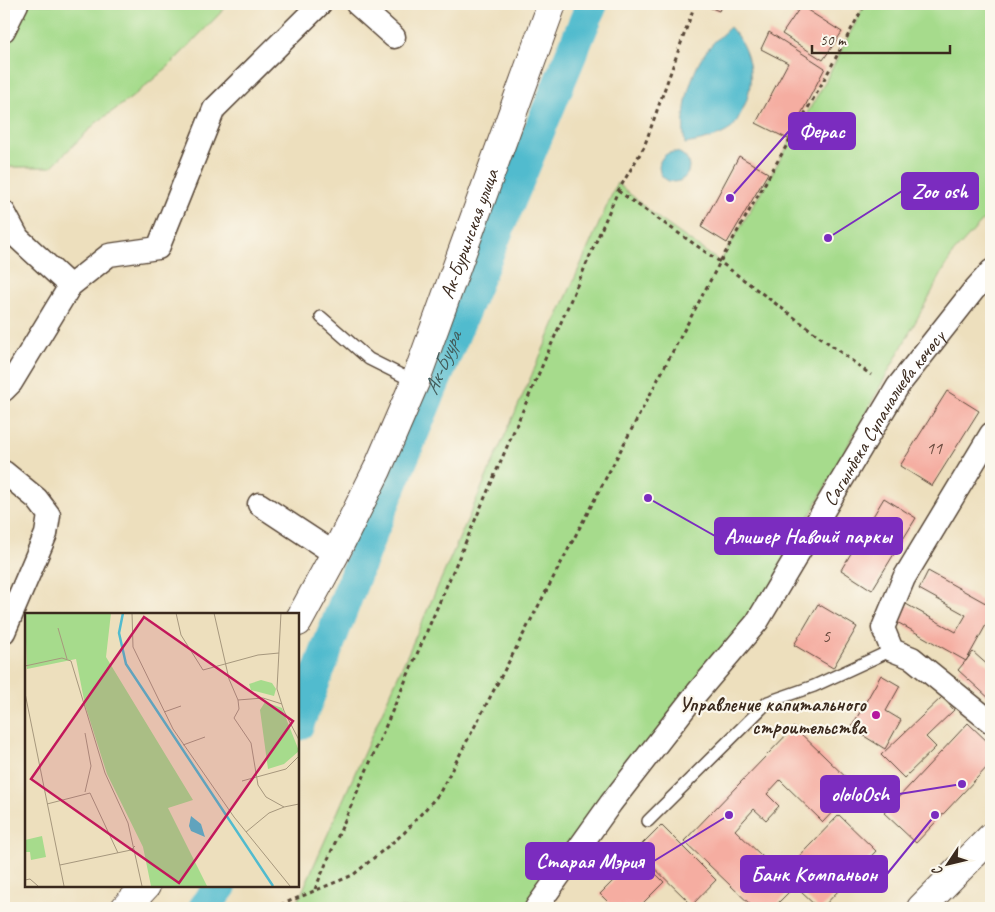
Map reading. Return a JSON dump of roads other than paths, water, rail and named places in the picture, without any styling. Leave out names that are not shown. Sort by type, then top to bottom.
[{"type":"street","points":[[4,30],[17,4]]},
{"type":"street","points":[[4,390],[11,382],[70,286],[109,255],[158,248],[214,109],[320,4]]},
{"type":"street","points":[[356,4],[394,37]]},
{"type":"street","name":"Ак-Буринская улица","points":[[299,620],[377,470],[415,382],[552,4]]},
{"type":"street","points":[[4,212],[18,238],[70,286]]},
{"type":"street","name":"Сагынбека Супаналиева көчөсү","points":[[536,908],[611,803],[695,695],[757,622],[854,456],[898,386],[982,292],[991,271]]},
{"type":"street","points":[[991,434],[904,578],[892,602],[883,628],[892,650],[912,658],[991,722]]},
{"type":"street","points":[[4,472],[37,499],[49,515],[46,534],[4,632]]},
{"type":"street","points":[[259,504],[335,554]]},
{"type":"street","points":[[921,908],[991,837]]},
{"type":"street","points":[[126,908],[145,887]]},
{"type":"lane","points":[[321,317],[369,359],[415,382]]},
{"type":"lane","points":[[648,821],[768,702],[814,686],[892,650]]},
{"type":"water","points":[[730,27],[743,46],[750,67],[747,100],[732,128],[716,137],[685,144],[685,108],[691,82],[701,59],[708,49]]},
{"type":"water","points":[[674,152],[685,156],[689,167],[685,178],[674,182],[663,178],[659,167],[663,156]]},
{"type":"waterway","name":"Ак-Буура","points":[[299,722],[369,539],[592,4]]},
{"type":"waterway","name":"Ак-Буура","points":[[204,908],[220,887]]},
{"type":"place","name":"Ферас","points":[[730,198]]},
{"type":"place","name":"Zoo osh","points":[[828,238]]},
{"type":"place","name":"Алишер Навоий паркы","points":[[648,498]]},
{"type":"place","name":"Управление капитального строительства","points":[[876,715]]},
{"type":"place","name":"ololoOsh","points":[[962,784]]},
{"type":"place","name":"Старая Мэрия","points":[[729,815]]},
{"type":"place","name":"Банк Компаньон","points":[[935,815]]}]
